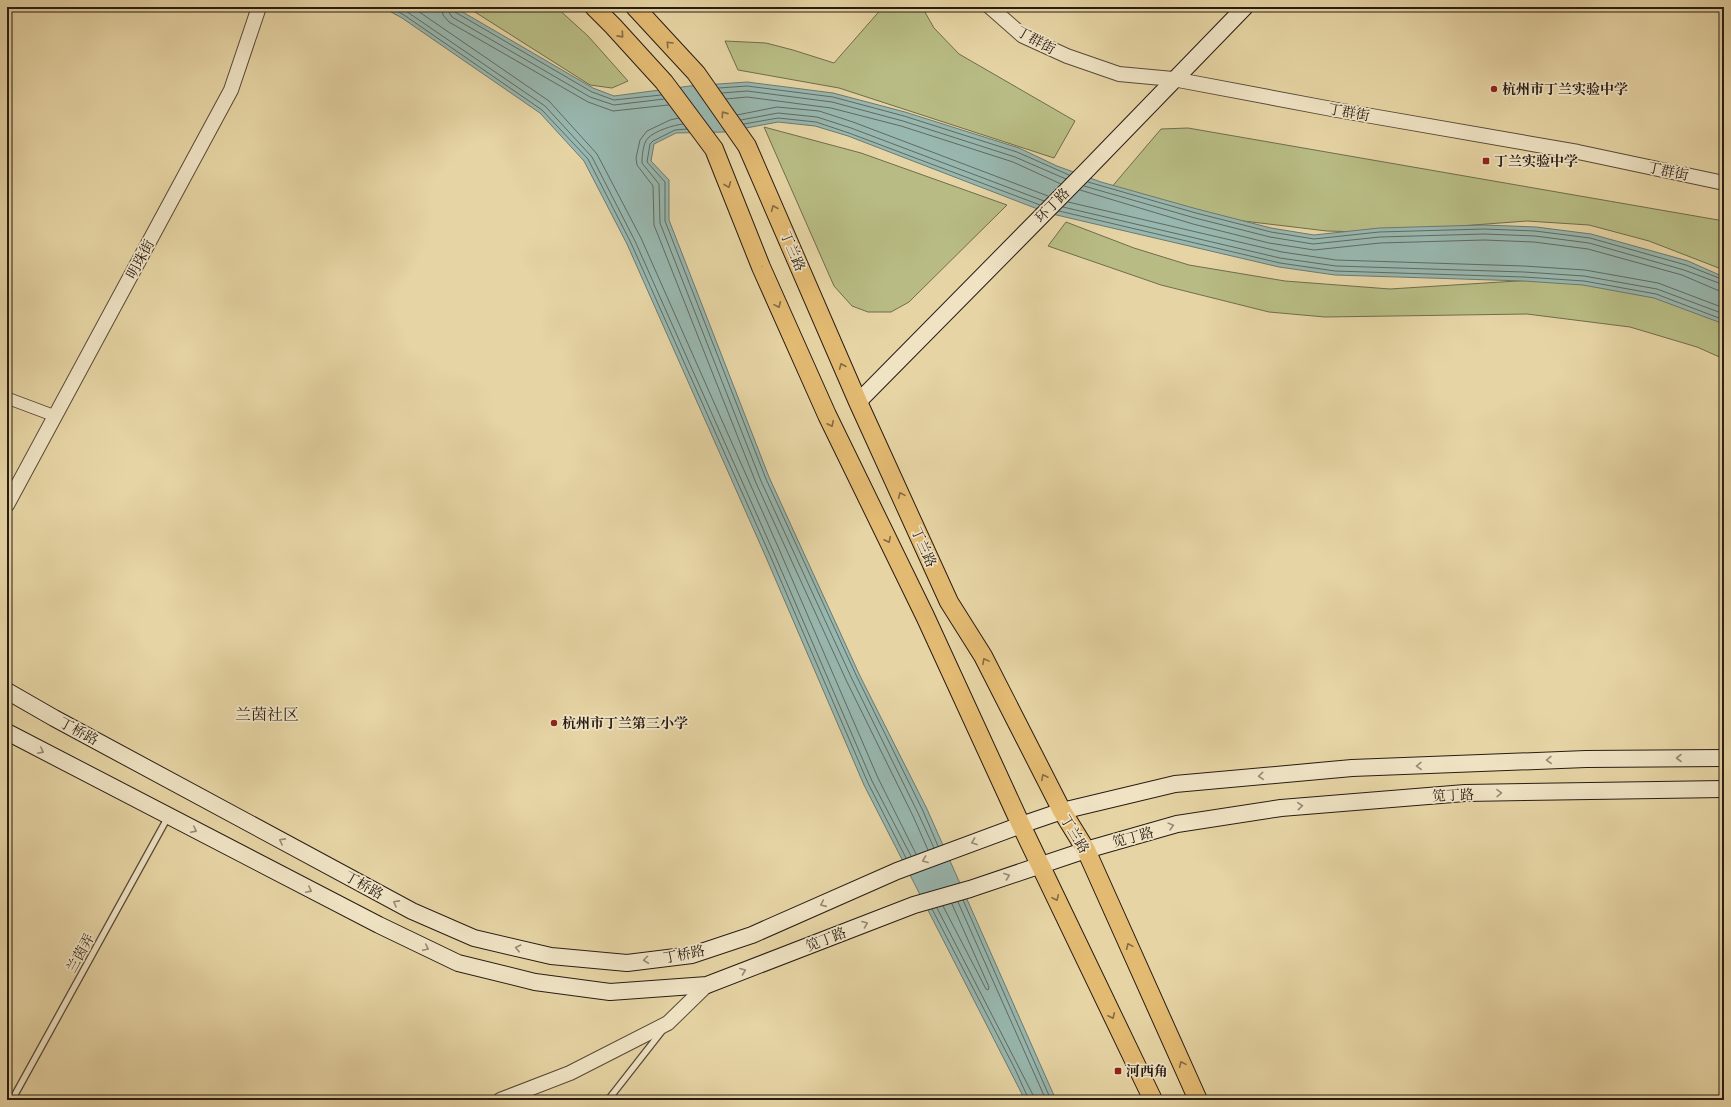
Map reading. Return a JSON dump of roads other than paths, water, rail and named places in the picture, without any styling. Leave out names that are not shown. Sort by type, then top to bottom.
[{"type":"main road","name":"丁兰路","points":[[594,7],[664,82],[714,149],[761,267],[823,408],[925,616],[1021,825],[1153,1100]]},
{"type":"main road","name":"丁兰路","points":[[635,7],[696,73],[747,146],[858,402],[949,602],[983,656],[1062,811],[1086,850],[1198,1100]]},
{"type":"main road","name":"环丁路","points":[[858,402],[1245,7]]},
{"type":"main road","name":"丁桥路","points":[[7,691],[54,718],[412,911],[474,938],[551,956],[627,963],[692,955],[752,935],[897,871],[1021,825]]},
{"type":"main road","name":"丁桥路","points":[[7,732],[379,926],[458,963],[535,982],[610,992],[707,985]]},
{"type":"main road","points":[[1021,825],[1062,811],[1175,784],[1352,768],[1586,759],[1724,758]]},
{"type":"main road","name":"笕丁路","points":[[707,985],[914,905],[970,889],[1040,864],[1177,824],[1281,808],[1465,793],[1724,789]]},
{"type":"street","name":"明珠街","points":[[7,505],[231,90],[258,7]]},
{"type":"street","name":"丁群街","points":[[990,7],[1023,36],[1067,56],[1119,74],[1173,80],[1578,152],[1724,182]]},
{"type":"street","points":[[7,398],[55,416]]},
{"type":"street","name":"笕丁路","points":[[500,1100],[570,1073],[668,1023],[707,985]]},
{"type":"lane","name":"兰茵弄","points":[[12,1100],[168,817]]},
{"type":"lane","points":[[608,1100],[668,1023]]},
{"type":"water","points":[[382,7],[454,7],[593,88],[614,96],[690,86],[747,82],[833,93],[905,112],[1019,148],[1057,166],[1101,182],[1271,228],[1314,235],[1379,228],[1484,225],[1536,227],[1591,234],[1688,261],[1724,277],[1724,324],[1654,298],[1583,285],[1524,281],[1335,275],[1279,267],[1048,213],[848,136],[815,126],[778,122],[725,132],[676,133],[654,144],[651,161],[669,180],[669,220],[769,477],[860,676],[927,809],[1056,1100],[1025,1100],[864,785],[765,555],[627,244],[584,161],[540,113],[402,18]]},
{"type":"place","name":"杭州市丁兰实验中学","points":[[1494,89]]},
{"type":"place","name":"丁兰实验中学","points":[[1486,161]]},
{"type":"place","name":"杭州市丁兰第三小学","points":[[554,723]]},
{"type":"place","name":"河西角","points":[[1118,1071]]},
{"type":"district","name":"兰茵社区","points":[[267,714]]}]
